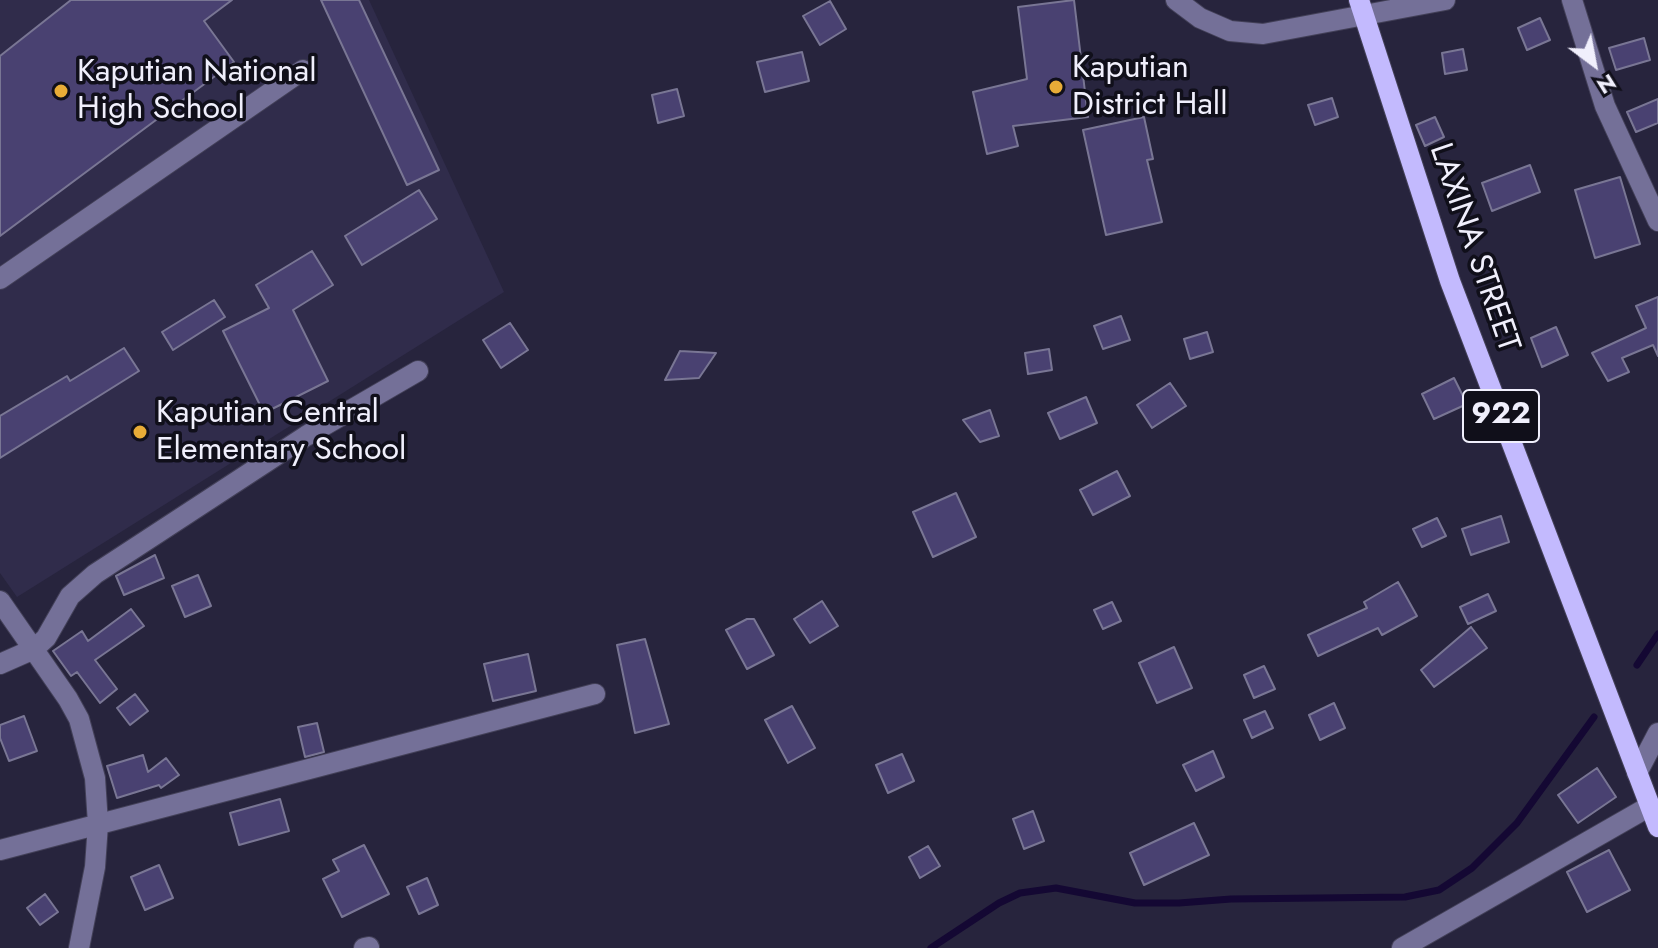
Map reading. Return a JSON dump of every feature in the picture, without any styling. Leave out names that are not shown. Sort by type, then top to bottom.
[{"type":"main road","name":"LAXINA STREET","points":[[1361,8],[1450,281],[1658,827]]},
{"type":"street","points":[[1176,0],[1200,18],[1230,31],[1263,34],[1361,8],[1445,0]]},
{"type":"street","points":[[1572,0],[1605,106],[1658,221]]},
{"type":"street","points":[[0,279],[303,70]]},
{"type":"street","points":[[0,664],[34,649],[46,638],[70,596],[95,574],[306,436],[418,371]]},
{"type":"street","points":[[0,601],[79,719],[95,778],[98,824],[90,905],[79,948]]},
{"type":"street","points":[[0,850],[595,694]]},
{"type":"street","points":[[1637,773],[1658,733]]},
{"type":"street","points":[[1402,948],[1650,806]]},
{"type":"shaded area","name":"Kaputian Central Elementary School","points":[[0,0],[369,0],[504,292],[17,597],[0,573]]},
{"type":"building","name":"Kaputian National High School","points":[[71,0],[232,0],[204,21],[234,62],[0,236],[0,56]]},
{"type":"building","points":[[321,0],[359,0],[439,170],[407,185]]},
{"type":"building","name":"Kaputian District Hall","points":[[1074,0],[1088,117],[1013,126],[1018,146],[987,154],[973,92],[1027,79],[1018,7]]},
{"type":"building","points":[[830,1],[846,29],[820,45],[803,16]]},
{"type":"building","points":[[1540,18],[1550,40],[1527,50],[1518,28]]},
{"type":"building","points":[[1644,38],[1650,60],[1616,70],[1609,48]]},
{"type":"building","points":[[1463,49],[1467,70],[1445,74],[1442,53]]},
{"type":"building","points":[[802,52],[809,81],[765,92],[757,62]]},
{"type":"building","points":[[677,89],[684,116],[658,123],[652,95]]},
{"type":"building","points":[[1332,98],[1338,117],[1315,125],[1308,105]]},
{"type":"building","points":[[1658,99],[1658,123],[1636,132],[1627,112]]},
{"type":"building","points":[[1144,117],[1153,159],[1147,160],[1162,222],[1106,235],[1083,130]]},
{"type":"building","points":[[1435,117],[1444,137],[1425,146],[1416,125]]},
{"type":"building","points":[[1530,165],[1540,192],[1492,211],[1482,183]]},
{"type":"building","points":[[1620,177],[1640,244],[1595,258],[1575,190]]},
{"type":"building","points":[[419,190],[437,219],[362,265],[345,236]]},
{"type":"building","points":[[312,251],[333,285],[293,310],[328,381],[264,413],[223,331],[269,308],[256,285]]},
{"type":"building","points":[[1658,297],[1658,356],[1653,345],[1622,358],[1629,372],[1608,381],[1592,353],[1646,328],[1636,306]]},
{"type":"building","points":[[214,300],[225,317],[173,350],[162,332]]},
{"type":"building","points":[[1121,316],[1130,340],[1103,349],[1094,326]]},
{"type":"building","points":[[510,323],[528,350],[501,368],[483,340]]},
{"type":"building","points":[[1556,327],[1568,355],[1542,367],[1531,338]]},
{"type":"building","points":[[1207,332],[1213,352],[1190,359],[1184,339]]},
{"type":"building","points":[[124,348],[139,371],[0,458],[0,416],[67,376],[70,381]]},
{"type":"building","points":[[1049,349],[1052,370],[1028,374],[1025,353]]},
{"type":"building","points":[[680,351],[716,353],[699,378],[665,380]]},
{"type":"building","points":[[1454,378],[1467,404],[1434,419],[1422,394]]},
{"type":"building","points":[[1170,383],[1186,406],[1152,428],[1137,405]]},
{"type":"building","points":[[1086,397],[1097,423],[1060,439],[1048,413]]},
{"type":"building","points":[[990,410],[999,436],[980,442],[963,420]]},
{"type":"building","points":[[1117,471],[1130,496],[1093,515],[1080,490]]},
{"type":"building","points":[[956,493],[976,537],[933,557],[913,512]]},
{"type":"building","points":[[1501,516],[1509,542],[1471,555],[1462,529]]},
{"type":"building","points":[[1437,518],[1446,536],[1422,547],[1413,529]]},
{"type":"building","points":[[155,555],[164,578],[124,595],[116,576]]},
{"type":"building","points":[[198,575],[211,606],[185,617],[172,586]]},
{"type":"building","points":[[1398,582],[1417,616],[1382,635],[1378,628],[1318,656],[1308,635],[1367,608],[1364,602]]},
{"type":"building","points":[[1488,594],[1496,611],[1468,624],[1460,607]]},
{"type":"building","points":[[822,601],[838,626],[810,643],[794,619]]},
{"type":"building","points":[[1112,602],[1121,621],[1103,629],[1094,610]]},
{"type":"building","points":[[131,609],[144,626],[95,660],[117,689],[100,703],[77,672],[71,676],[53,651],[82,631],[88,641]]},
{"type":"building","points":[[747,619],[754,619],[774,655],[747,669],[726,630]]},
{"type":"building","points":[[1471,627],[1487,648],[1434,687],[1421,670]]},
{"type":"building","points":[[645,639],[669,724],[635,733],[617,645]]},
{"type":"building","points":[[1174,647],[1192,688],[1157,703],[1139,663]]},
{"type":"building","points":[[528,654],[536,691],[493,701],[484,664]]},
{"type":"building","points":[[1264,666],[1275,689],[1254,698],[1244,675]]},
{"type":"building","points":[[135,694],[148,711],[130,725],[117,708]]},
{"type":"building","points":[[1334,703],[1345,728],[1320,740],[1309,715]]},
{"type":"building","points":[[792,706],[815,748],[788,763],[765,720]]},
{"type":"building","points":[[1265,711],[1273,728],[1252,738],[1244,720]]},
{"type":"building","points":[[24,716],[37,751],[9,761],[0,738],[0,725]]},
{"type":"building","points":[[317,723],[324,752],[305,757],[298,727]]},
{"type":"building","points":[[1213,751],[1224,777],[1196,791],[1183,765]]},
{"type":"building","points":[[902,754],[914,781],[888,793],[876,765]]},
{"type":"building","points":[[143,755],[148,772],[166,758],[179,775],[161,788],[159,785],[117,798],[107,766]]},
{"type":"building","points":[[1597,768],[1616,797],[1578,823],[1558,795]]},
{"type":"building","points":[[280,799],[289,831],[239,845],[230,813]]},
{"type":"building","points":[[1033,811],[1044,841],[1024,849],[1013,819]]},
{"type":"building","points":[[1194,823],[1209,855],[1144,885],[1130,853]]},
{"type":"building","points":[[364,845],[389,894],[342,917],[323,879],[339,871],[333,860]]},
{"type":"building","points":[[928,846],[940,866],[920,878],[909,857]]},
{"type":"building","points":[[1609,850],[1630,890],[1587,912],[1567,872]]},
{"type":"building","points":[[159,865],[173,898],[145,910],[131,877]]},
{"type":"building","points":[[427,878],[438,905],[419,914],[407,887]]},
{"type":"building","points":[[45,894],[58,912],[40,925],[27,908]]},
{"type":"waterway","points":[[1637,665],[1658,634]]},
{"type":"waterway","points":[[931,948],[999,903],[1020,893],[1056,888],[1135,903],[1405,897],[1439,890],[1472,868],[1517,823],[1594,717]]},
{"type":"place","name":"Kaputian District Hall","points":[[1056,87]]},
{"type":"place","name":"Kaputian National High School","points":[[61,91]]},
{"type":"place","name":"Kaputian Central Elementary School","points":[[140,432]]}]
